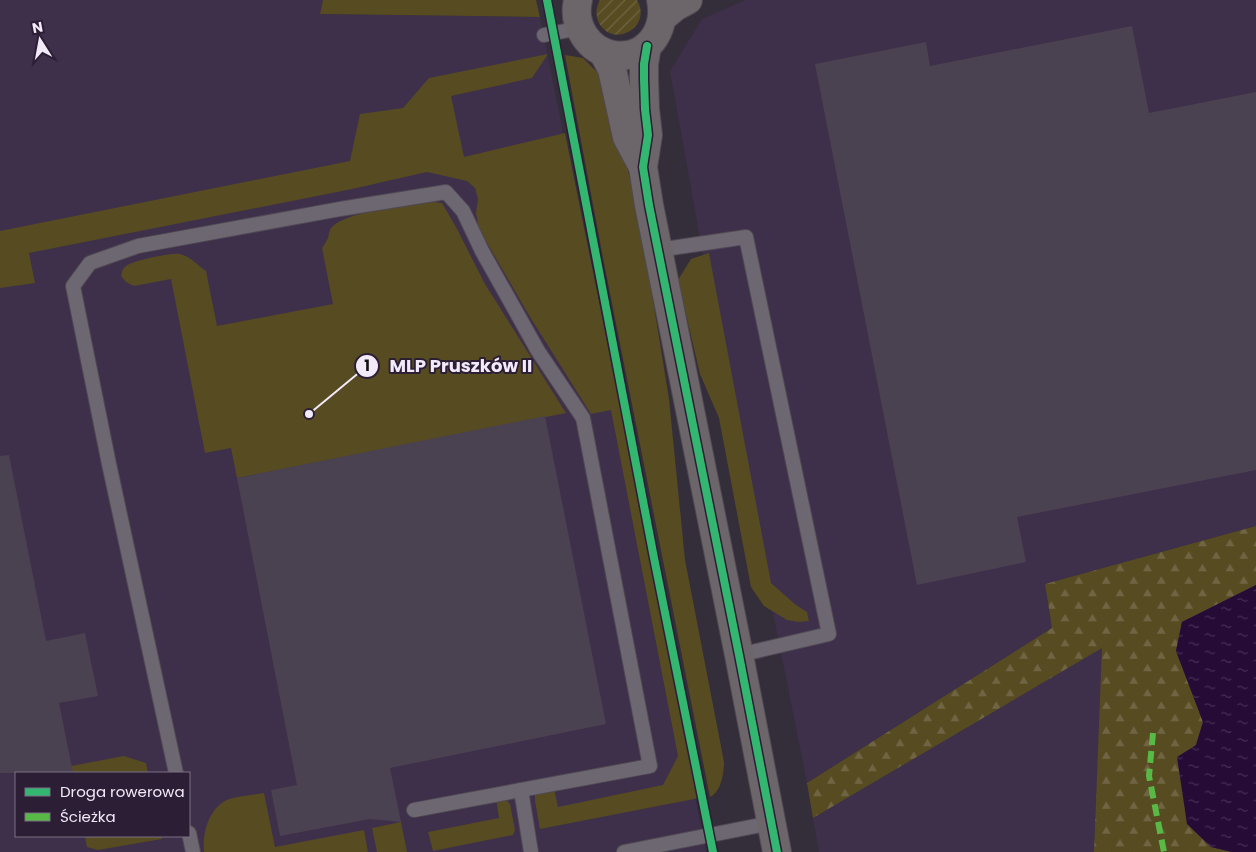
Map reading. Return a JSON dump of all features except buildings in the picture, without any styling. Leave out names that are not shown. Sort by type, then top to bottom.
[{"type":"street","points":[[578,0],[577,20],[589,42],[603,52],[614,55],[626,55],[637,52],[647,46],[655,38],[660,28],[662,8],[675,7],[688,0]]},
{"type":"street","points":[[643,167],[648,135],[644,79],[647,46]]},
{"type":"street","points":[[603,52],[612,69],[627,138],[643,167],[777,852]]},
{"type":"lane","points":[[544,35],[580,28]]},
{"type":"lane","points":[[176,772],[109,464],[73,286],[90,263],[138,246],[340,209],[446,192],[463,211],[482,251],[538,351],[583,418],[650,766],[414,810]]},
{"type":"lane","points":[[658,250],[746,237],[829,634],[739,655]]},
{"type":"lane","points":[[521,790],[531,852]]},
{"type":"lane","points":[[624,852],[771,823]]},
{"type":"lane","points":[[190,837],[193,852]]},
{"type":"shaded area","points":[[0,0],[323,0],[320,14],[540,17],[706,852],[0,852]]},
{"type":"shaded area","points":[[746,0],[1256,0],[1256,526],[1045,584],[1052,628],[807,783],[716,328],[670,71],[702,19]]},
{"type":"shaded area","points":[[1103,647],[1094,852],[819,852],[813,818]]},
{"type":"green space","points":[[323,0],[536,0],[540,17],[320,14]]},
{"type":"green space","points":[[600,0],[637,0],[641,10],[640,19],[636,26],[621,34],[605,31],[597,17],[597,8]]},
{"type":"green space","points":[[548,54],[532,78],[451,96],[464,157],[565,133],[699,798],[540,829],[535,795],[540,790],[554,789],[558,807],[663,785],[678,756],[611,410],[591,414],[530,317],[479,229],[476,213],[478,199],[475,188],[467,181],[427,172],[352,189],[29,253],[35,283],[0,288],[0,231],[350,161],[360,114],[403,108],[429,78]]},
{"type":"green space","points":[[565,55],[583,58],[598,73],[609,93],[640,220],[669,399],[685,560],[724,762],[719,787],[714,795],[710,797],[604,263]]},
{"type":"green space","points":[[424,201],[442,203],[485,284],[566,413],[237,478],[231,448],[205,453],[171,279],[134,286],[126,282],[121,276],[124,268],[129,264],[152,257],[169,254],[184,255],[206,271],[217,326],[333,304],[322,248],[332,227],[339,222],[361,214]]},
{"type":"green space","points":[[709,253],[771,583],[807,612],[809,621],[787,620],[764,606],[751,587],[719,418],[700,374],[678,280],[691,259]]},
{"type":"green space","points":[[1256,526],[1256,585],[1182,622],[1176,651],[1203,722],[1196,745],[1211,847],[1232,852],[1094,852],[1102,648],[813,818],[807,783],[1052,628],[1045,584]]},
{"type":"green space","points":[[124,756],[146,763],[148,772],[73,772],[71,766]]},
{"type":"green space","points":[[264,793],[275,847],[364,830],[368,852],[204,852],[204,837],[208,821],[216,808],[229,799]]},
{"type":"green space","points":[[504,798],[510,804],[515,830],[513,835],[433,851],[428,832],[499,818],[496,799]]},
{"type":"green space","points":[[401,822],[407,852],[377,852],[372,828]]},
{"type":"green space","points":[[85,837],[161,837],[162,839],[98,850],[87,847]]},
{"type":"water","points":[[1256,585],[1256,852],[1232,852],[1211,847],[1187,824],[1177,757],[1196,745],[1203,722],[1176,651],[1182,622]]},
{"type":"marked path","points":[[1153,733],[1149,776],[1164,852]]},
{"type":"cycle path","points":[[547,0],[654,558],[713,852]]},
{"type":"cycle path","points":[[647,46],[644,79],[648,135],[643,167],[649,205],[777,852]]},
{"type":"place","name":"MLP Pruszków II","points":[[309,414]]}]
